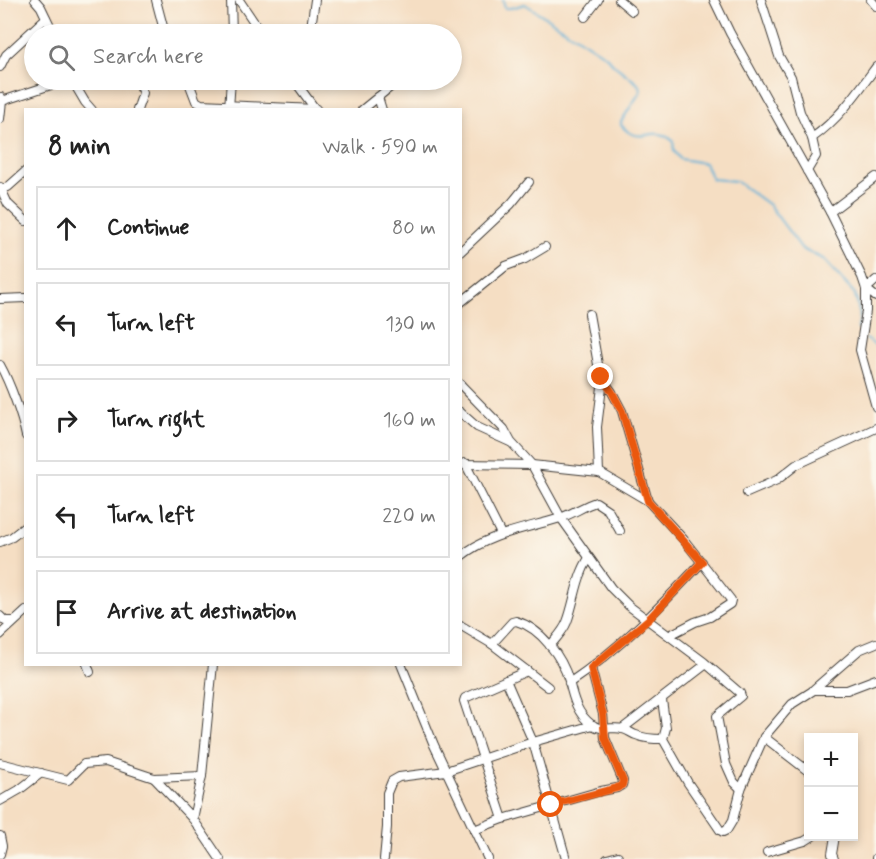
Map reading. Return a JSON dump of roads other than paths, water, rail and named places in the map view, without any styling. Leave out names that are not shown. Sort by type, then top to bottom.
[{"type":"street","points":[[35,0],[44,4],[49,24]]},
{"type":"street","points":[[156,0],[164,24]]},
{"type":"street","points":[[231,0],[232,24]]},
{"type":"street","points":[[239,0],[255,24]]},
{"type":"street","points":[[311,24],[315,0]]},
{"type":"street","points":[[585,17],[598,0]]},
{"type":"street","points":[[619,0],[632,11]]},
{"type":"street","points":[[714,0],[729,33],[830,212],[852,254],[866,289],[866,311],[860,350],[876,407]]},
{"type":"street","points":[[761,0],[774,44],[791,77],[800,112],[812,138],[816,156],[807,171]]},
{"type":"street","points":[[872,0],[876,6]]},
{"type":"street","points":[[40,24],[46,18]]},
{"type":"street","points":[[0,67],[6,55],[24,38]]},
{"type":"street","points":[[812,138],[842,112],[876,67]]},
{"type":"street","points":[[0,119],[1,98],[32,90]]},
{"type":"street","points":[[77,90],[90,108]]},
{"type":"street","points":[[138,108],[142,90]]},
{"type":"street","points":[[193,90],[199,104],[272,108]]},
{"type":"street","points":[[229,107],[230,90]]},
{"type":"street","points":[[302,90],[315,108]]},
{"type":"street","points":[[364,108],[387,90]]},
{"type":"street","points":[[378,97],[381,108]]},
{"type":"street","points":[[24,173],[8,188],[1,188],[8,204],[24,219]]},
{"type":"street","points":[[830,212],[876,177]]},
{"type":"street","points":[[462,250],[511,204],[529,182]]},
{"type":"street","points":[[462,301],[506,266],[525,259],[545,246]]},
{"type":"street","points":[[866,289],[876,280]]},
{"type":"street","points":[[866,289],[876,297]]},
{"type":"street","points":[[0,299],[24,298]]},
{"type":"street","points":[[589,314],[602,387],[597,427],[599,472]]},
{"type":"street","points":[[0,365],[7,378],[24,427]]},
{"type":"street","points":[[601,377],[622,411],[648,501]]},
{"type":"street","points":[[462,386],[504,429],[511,442],[532,465],[561,518],[611,588],[629,606],[670,635],[726,680],[741,696],[717,716],[726,764],[734,782],[741,789]]},
{"type":"street","points":[[462,414],[477,427],[511,442]]},
{"type":"street","points":[[747,493],[777,480],[796,465],[876,428]]},
{"type":"street","points":[[501,534],[463,464],[532,465],[599,472],[648,501],[702,562],[732,602],[710,617],[670,635]]},
{"type":"street","points":[[462,556],[501,534],[561,518],[597,502],[608,510],[620,531]]},
{"type":"street","points":[[0,542],[12,537],[24,528]]},
{"type":"street","points":[[550,645],[567,623],[582,568],[589,558]]},
{"type":"street","points":[[569,683],[591,668],[649,619],[702,562]]},
{"type":"street","points":[[0,635],[24,613]]},
{"type":"street","points":[[0,616],[5,621],[14,621]]},
{"type":"street","points":[[492,644],[516,621],[530,627],[550,645],[560,660],[573,702],[592,725],[606,730],[622,729],[638,736],[663,739]]},
{"type":"street","points":[[462,626],[492,644],[548,687]]},
{"type":"street","points":[[806,696],[859,650],[876,643]]},
{"type":"street","points":[[622,729],[705,665]]},
{"type":"street","points":[[193,819],[202,776],[213,666]]},
{"type":"street","points":[[402,666],[446,771],[489,859]]},
{"type":"street","points":[[474,830],[503,819],[622,785],[623,781],[608,746],[591,668]]},
{"type":"street","points":[[503,819],[464,701],[465,698],[527,671]]},
{"type":"street","points":[[662,700],[666,728],[663,739],[688,783],[723,832],[733,820],[741,789],[764,736],[792,704],[814,690],[847,690],[876,679]]},
{"type":"street","points":[[506,680],[533,742],[566,859]]},
{"type":"street","points":[[384,859],[387,793],[392,781],[399,777],[446,771],[592,725]]},
{"type":"street","points":[[764,736],[804,768]]},
{"type":"street","points":[[0,763],[68,780],[84,764],[106,762],[154,778],[202,776]]},
{"type":"street","points":[[0,801],[41,773]]},
{"type":"street","points":[[154,778],[193,819],[220,859]]},
{"type":"street","points":[[0,836],[2,846],[0,854]]},
{"type":"street","points":[[767,852],[806,841]]},
{"type":"street","points":[[832,858],[834,841]]},
{"type":"street","points":[[607,859],[618,856]]},
{"type":"waterway","points":[[503,0],[505,8],[525,4],[606,56],[637,83],[641,89],[640,92],[621,122],[628,132],[641,136],[653,134],[666,136],[673,141],[674,151],[680,159],[705,163],[712,179],[736,181],[769,205],[802,249],[823,259],[855,294],[860,315],[858,329]]},
{"type":"waterway","points":[[866,339],[876,346]]}]
